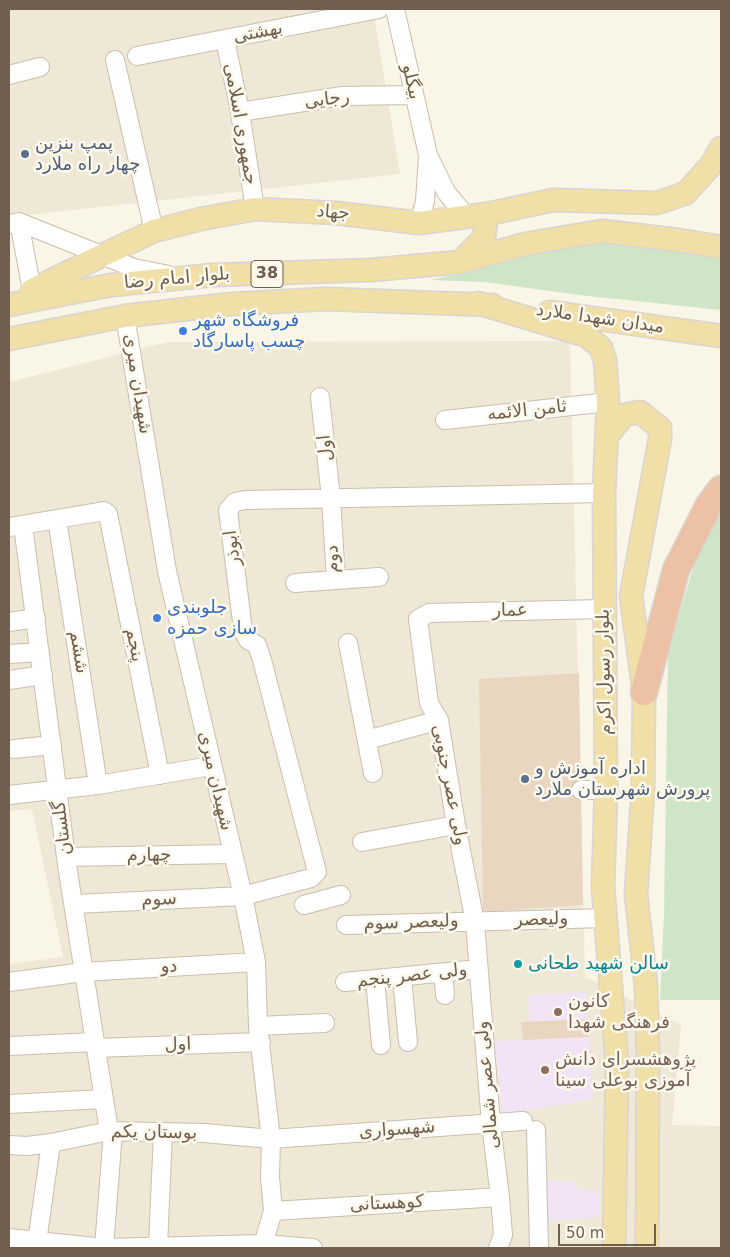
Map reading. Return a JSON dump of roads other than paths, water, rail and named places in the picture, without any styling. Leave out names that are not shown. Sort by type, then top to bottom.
[{"type":"highway","points":[[644,692],[676,570],[709,505],[721,489]]},
{"type":"main road","name":"جهاد","points":[[33,295],[101,256],[154,231],[255,209],[336,212],[418,223],[476,215],[553,200],[657,203],[686,194],[712,164],[721,148]]},
{"type":"main road","points":[[476,215],[525,244]]},
{"type":"main road","points":[[460,262],[484,238],[476,215]]},
{"type":"main road","name":"38","points":[[525,244],[602,232],[721,247]]},
{"type":"main road","name":"بلوار امام رضا","points":[[9,305],[33,295],[213,275],[371,270],[460,262],[525,244]]},
{"type":"main road","name":"بلوار امام رضا","points":[[9,339],[125,316],[232,304],[326,298],[478,303]]},
{"type":"main road","name":"میدان شهدا ملارد","points":[[478,303],[721,336]]},
{"type":"main road","name":"بلوار رسول اکرم","points":[[478,303],[587,336],[601,348],[605,360],[608,436],[604,493],[606,790],[603,887],[617,1064],[614,1248]]},
{"type":"main road","name":"بلوار رسول اکرم","points":[[608,436],[624,415],[640,412],[660,428],[660,439],[631,596],[644,692],[643,789],[636,894],[646,986],[648,1241]]},
{"type":"main road","points":[[603,887],[611,896],[622,899],[636,894]]},
{"type":"main road","points":[[617,1064],[618,984],[628,975],[646,986]]},
{"type":"street","name":"بهشتی","points":[[137,56],[379,9]]},
{"type":"street","name":"بیگلو","points":[[395,9],[428,155]]},
{"type":"street","name":"جمهوری اسلامی","points":[[225,39],[240,112],[255,209]]},
{"type":"street","points":[[116,60],[154,231]]},
{"type":"street","points":[[9,75],[40,67]]},
{"type":"street","name":"رجایی","points":[[240,112],[342,96],[414,95]]},
{"type":"street","points":[[428,155],[446,192],[476,215]]},
{"type":"street","points":[[418,223],[425,201],[428,155]]},
{"type":"street","points":[[14,223],[134,268],[186,278]]},
{"type":"street","points":[[14,223],[33,295]]},
{"type":"street","name":"شهیدان میری","points":[[125,316],[167,571],[211,766],[243,896],[256,962],[260,1034],[271,1139],[270,1177],[272,1211],[263,1246]]},
{"type":"street","name":"اول","points":[[320,398],[331,498]]},
{"type":"street","name":"ثامن الائمه","points":[[445,420],[608,402]]},
{"type":"street","name":"ابوذر","points":[[312,878],[317,872],[262,660],[257,645],[248,640],[243,630],[228,510],[235,502],[245,500],[604,493]]},
{"type":"street","name":"دوم","points":[[295,583],[336,580],[331,498]]},
{"type":"street","name":"پنجم","points":[[57,519],[104,511],[108,514],[160,775]]},
{"type":"street","points":[[16,526],[57,519]]},
{"type":"street","name":"ششم","points":[[57,519],[98,785]]},
{"type":"street","name":"گلستان","points":[[16,526],[36,618],[66,857],[103,1099],[111,1131],[104,1248]]},
{"type":"street","points":[[336,580],[379,577]]},
{"type":"street","name":"عمار","points":[[418,620],[429,613],[604,609]]},
{"type":"street","points":[[9,622],[36,618]]},
{"type":"street","name":"ولی عصر جنوبی","points":[[418,620],[429,704],[439,720],[456,825],[476,922]]},
{"type":"street","points":[[348,643],[373,773]]},
{"type":"street","points":[[9,654],[40,652]]},
{"type":"street","points":[[9,680],[43,675]]},
{"type":"street","points":[[367,740],[439,720]]},
{"type":"street","points":[[14,749],[52,745]]},
{"type":"street","points":[[9,795],[98,785],[211,766]]},
{"type":"street","points":[[581,790],[606,790]]},
{"type":"street","points":[[362,842],[456,825]]},
{"type":"street","name":"چهارم","points":[[66,857],[232,854]]},
{"type":"street","points":[[243,896],[312,878],[311,903],[341,895]]},
{"type":"street","name":"سوم","points":[[74,904],[243,896]]},
{"type":"street","name":"ولیعصر","points":[[476,922],[606,918]]},
{"type":"street","name":"ولیعصر سوم","points":[[346,925],[476,922]]},
{"type":"street","name":"ولی عصر شمالی","points":[[476,922],[491,1124],[503,1235],[498,1248]]},
{"type":"street","name":"دو","points":[[9,982],[83,972],[256,962]]},
{"type":"street","name":"ولی عصر پنجم","points":[[345,982],[478,969]]},
{"type":"street","points":[[443,973],[445,995]]},
{"type":"street","points":[[402,977],[408,1042]]},
{"type":"street","points":[[375,979],[381,1045]]},
{"type":"street","name":"اول","points":[[9,1046],[95,1045],[260,1034],[325,1022]]},
{"type":"street","points":[[9,1104],[103,1099]]},
{"type":"street","name":"شهسواری","points":[[271,1139],[491,1124],[530,1126],[539,1248]]},
{"type":"street","name":"بوستان یکم","points":[[9,1145],[27,1146],[51,1143],[111,1131],[163,1132],[271,1139]]},
{"type":"street","points":[[158,1246],[163,1132]]},
{"type":"street","points":[[36,1242],[51,1143]]},
{"type":"street","points":[[9,1155],[27,1146]]},
{"type":"street","name":"کوهستانی","points":[[272,1211],[500,1197]]},
{"type":"street","points":[[9,1238],[104,1248],[158,1246],[313,1248]]},
{"type":"place","name":"پمپ بنزین چهار راه ملارد","points":[[25,154]]},
{"type":"place","name":"فروشگاه شهر چسب پاسارگاد","points":[[183,331]]},
{"type":"place","name":"جلوبندی سازی حمزه","points":[[157,618]]},
{"type":"place","name":"اداره آموزش و پرورش شهرستان ملارد","points":[[525,779]]},
{"type":"place","name":"سالن شهید طحانی","points":[[518,964]]},
{"type":"place","name":"کانون فرهنگی شهدا","points":[[558,1012]]},
{"type":"place","name":"پژوهشسرای دانش آموزی بوعلی سینا","points":[[545,1070]]}]
